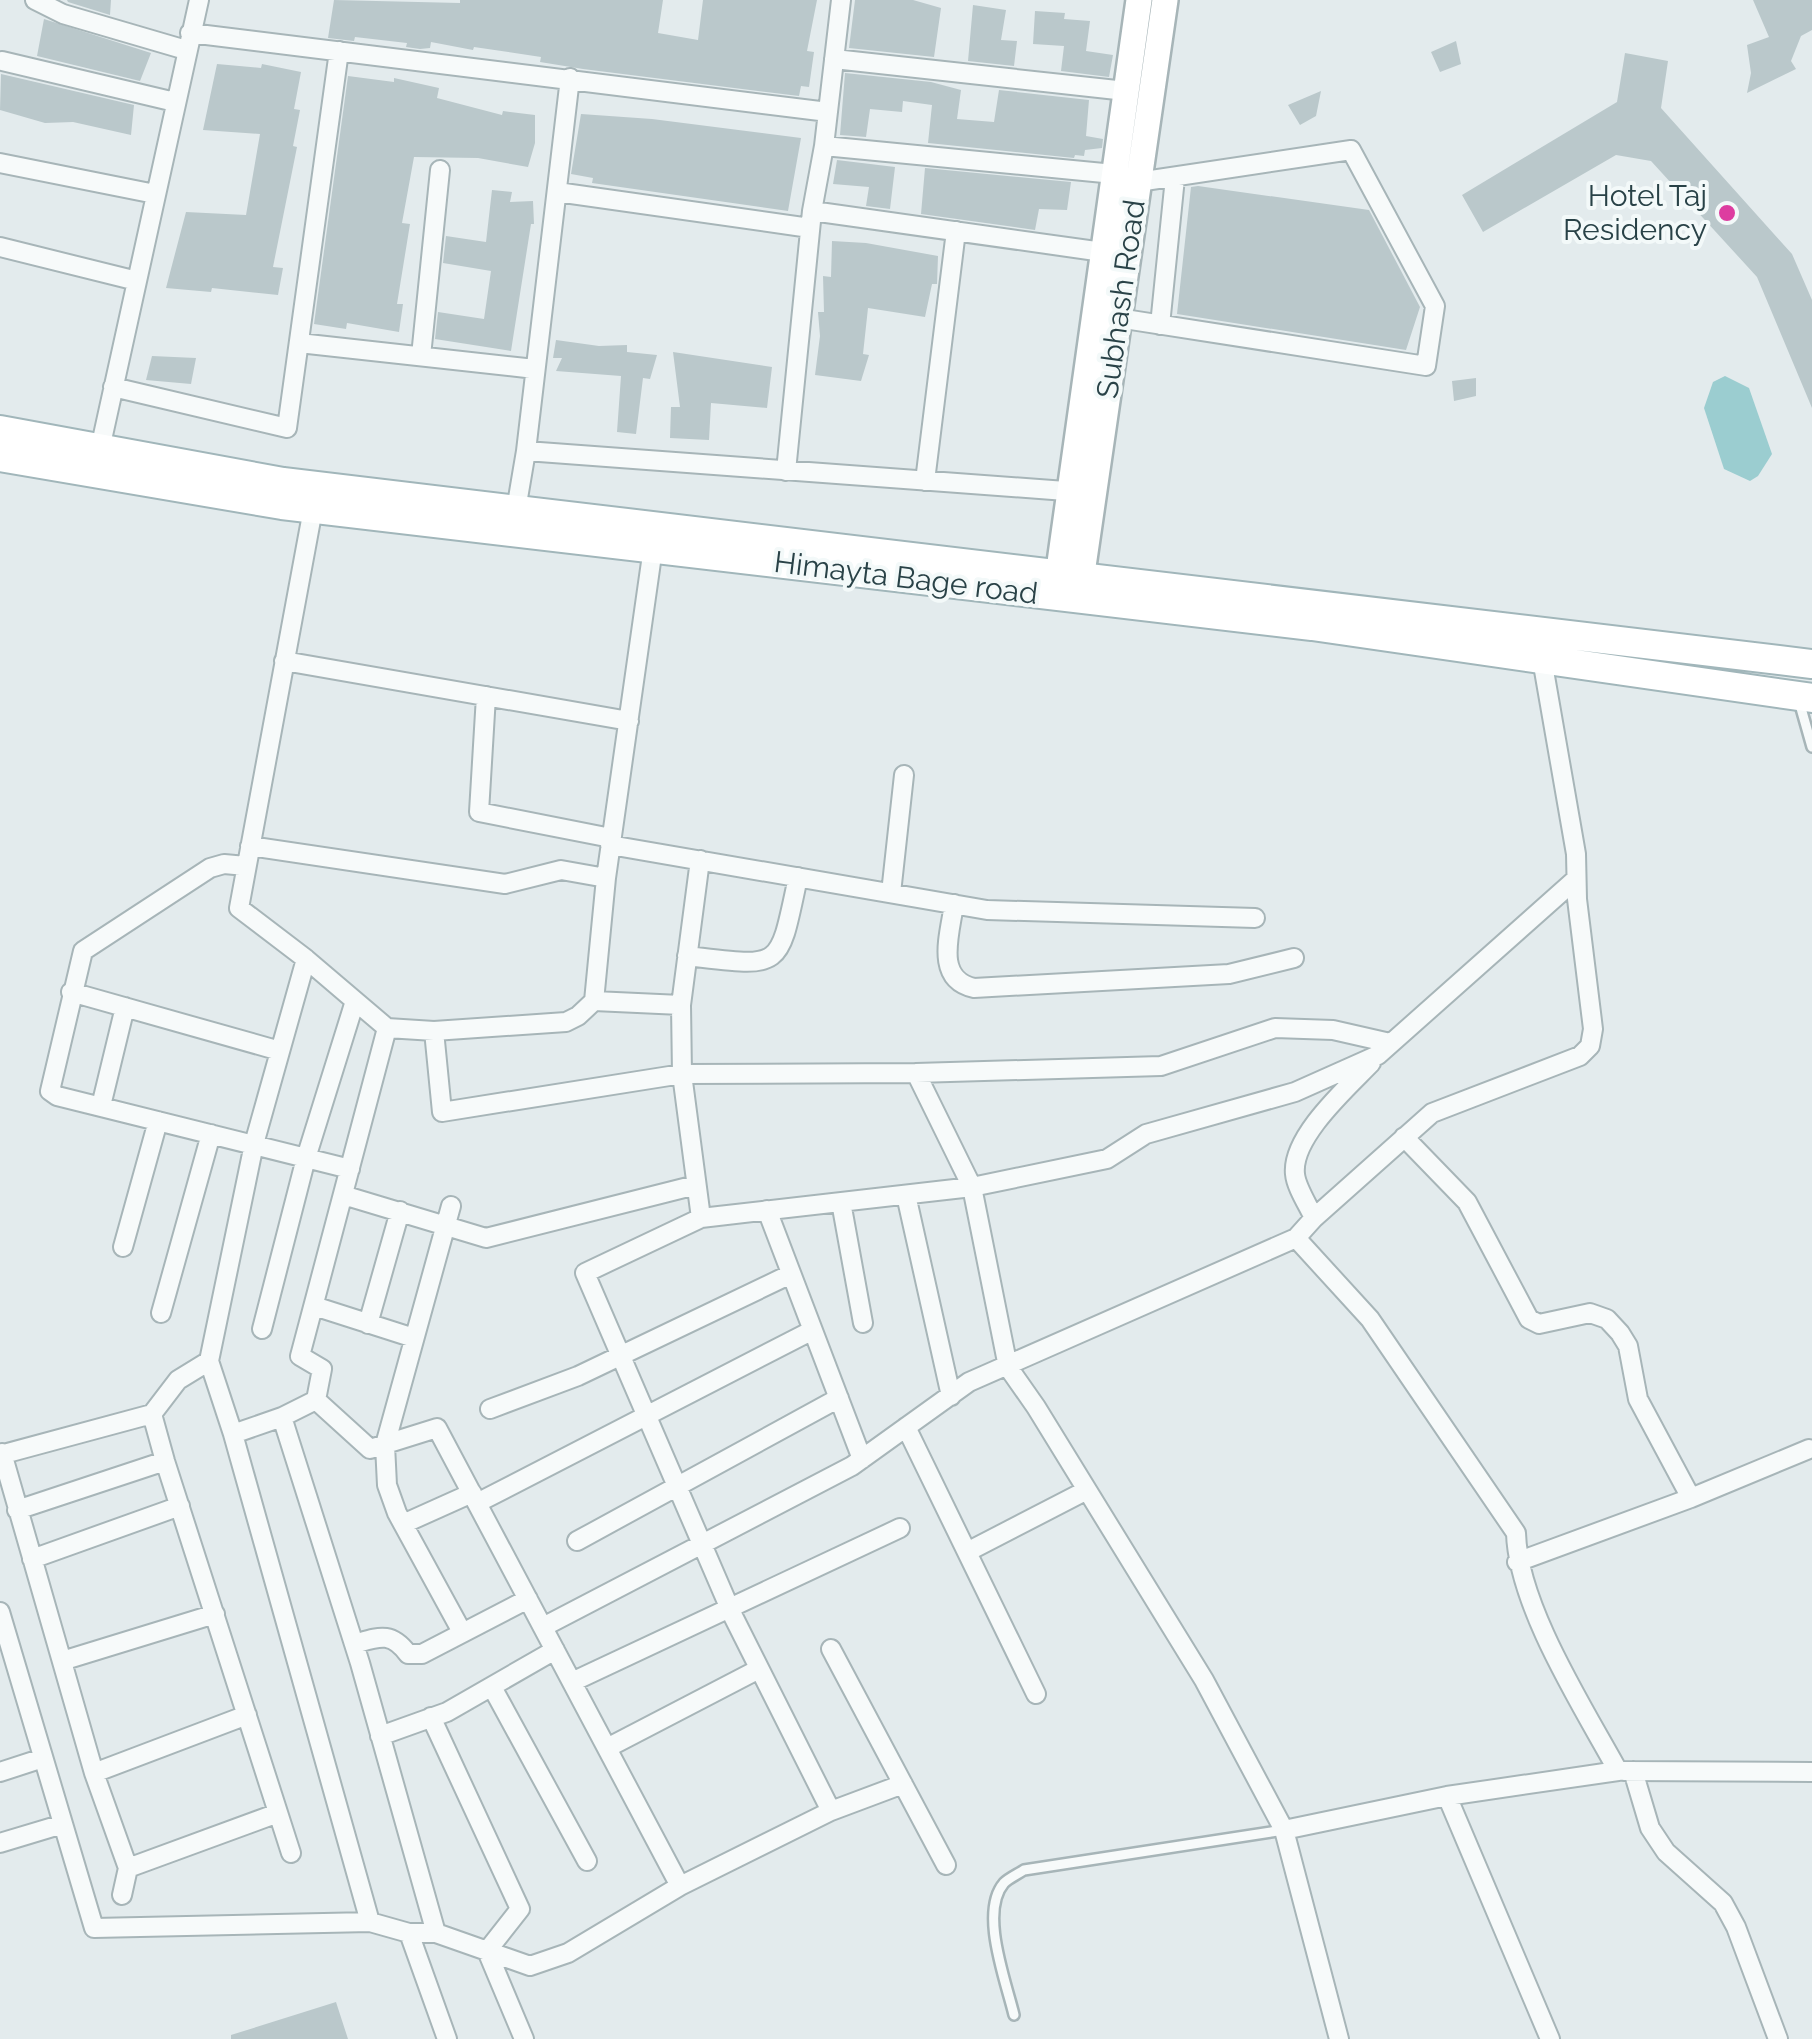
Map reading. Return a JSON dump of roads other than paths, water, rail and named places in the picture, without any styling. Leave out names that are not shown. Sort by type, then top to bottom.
[{"type":"main road","points":[[0,430],[97,462],[516,510],[1068,586],[1812,664]]},
{"type":"main road","name":"Himayta Bage road","points":[[0,457],[97,462],[312,509],[653,548],[1068,586],[1805,698]]},
{"type":"street","points":[[35,0],[188,42],[339,51],[828,112]]},
{"type":"street","points":[[97,462],[199,0]]},
{"type":"street","points":[[786,471],[811,220],[841,0]]},
{"type":"street","points":[[1128,0],[1152,1]]},
{"type":"street","name":"Subhash Road","points":[[1080,492],[1118,318],[1126,178],[1126,91],[1152,1]]},
{"type":"street","name":"Subhash Road","points":[[1068,586],[1103,252],[1126,178],[1152,1]]},
{"type":"street","points":[[114,387],[287,428],[339,51]]},
{"type":"street","points":[[834,59],[1126,91]]},
{"type":"street","points":[[2,61],[175,102]]},
{"type":"street","points":[[516,510],[570,78]]},
{"type":"street","points":[[824,146],[1126,178],[1175,178],[1351,150],[1435,306],[1426,366],[1118,318]]},
{"type":"street","points":[[0,163],[156,194]]},
{"type":"street","points":[[422,356],[440,170]]},
{"type":"street","points":[[1160,325],[1175,178]]},
{"type":"street","points":[[557,192],[811,220],[956,231],[1103,252]]},
{"type":"street","points":[[926,481],[956,231]]},
{"type":"street","points":[[0,248],[137,281]]},
{"type":"street","points":[[299,343],[536,369]]},
{"type":"street","points":[[526,451],[1080,492]]},
{"type":"street","points":[[312,509],[238,908],[387,1028],[434,1031],[543,1026],[566,1022],[594,1001],[606,878],[653,548]]},
{"type":"street","points":[[543,1627],[862,1459],[970,1382],[1296,1238],[1432,1113],[1580,1056],[1590,1046],[1592,1030],[1576,854],[1542,660]]},
{"type":"street","points":[[284,661],[629,721]]},
{"type":"street","points":[[486,696],[479,812],[700,860],[987,910],[1256,918]]},
{"type":"street","points":[[891,893],[904,775]]},
{"type":"street","points":[[250,846],[504,884],[561,870],[606,878]]},
{"type":"street","points":[[700,860],[681,1005],[682,1074],[701,1218]]},
{"type":"street","points":[[246,866],[224,864],[210,868],[91,944],[80,957],[50,1091],[350,1169]]},
{"type":"street","points":[[687,956],[750,964],[773,956],[784,942],[798,877]]},
{"type":"street","points":[[1314,1218],[1294,1173],[1300,1149],[1318,1120],[1384,1049],[1576,879]]},
{"type":"street","points":[[954,904],[946,965],[954,979],[974,988],[1229,974],[1294,958]]},
{"type":"street","points":[[306,959],[254,1144],[209,1361],[370,1922]]},
{"type":"street","points":[[72,992],[280,1051]]},
{"type":"street","points":[[262,1329],[306,1158],[355,1001]]},
{"type":"street","points":[[594,1001],[681,1005]]},
{"type":"street","points":[[101,1106],[125,1007]]},
{"type":"street","points":[[316,1400],[322,1369],[300,1356],[387,1028]]},
{"type":"street","points":[[434,1031],[442,1112],[682,1074],[1161,1066],[1275,1028],[1333,1030],[1384,1049]]},
{"type":"street","points":[[831,1810],[729,1608],[585,1273],[701,1218],[972,1187],[1108,1158],[1146,1134],[1294,1092],[1384,1049]]},
{"type":"street","points":[[916,1073],[972,1187],[1008,1367],[1204,1680],[1284,1830],[1340,2039]]},
{"type":"street","points":[[124,1247],[158,1120]]},
{"type":"street","points":[[161,1313],[212,1134]]},
{"type":"street","points":[[1404,1137],[1468,1202],[1529,1318],[1539,1324],[1590,1313],[1607,1318],[1620,1333],[1628,1346],[1638,1399],[1692,1498]]},
{"type":"street","points":[[343,1195],[400,1211],[449,1215],[469,1235],[486,1238],[696,1184]]},
{"type":"street","points":[[906,1194],[951,1396]]},
{"type":"street","points":[[840,1202],[864,1323]]},
{"type":"street","points":[[767,1210],[862,1459]]},
{"type":"street","points":[[368,1324],[400,1211]]},
{"type":"street","points":[[449,1215],[385,1444],[387,1485],[462,1632]]},
{"type":"street","points":[[1296,1238],[1370,1319],[1516,1534],[1517,1562],[1560,1668],[1626,1771],[1650,1828],[1666,1852],[1722,1903],[1736,1927],[1778,2039]]},
{"type":"street","points":[[490,1409],[578,1376],[790,1274]]},
{"type":"street","points":[[314,1306],[414,1338]]},
{"type":"street","points":[[404,1524],[474,1498],[811,1331]]},
{"type":"street","points":[[122,1895],[128,1868],[94,1773],[1,1454],[152,1414],[178,1380],[209,1361]]},
{"type":"street","points":[[576,1540],[839,1398]]},
{"type":"street","points":[[232,1434],[282,1417],[316,1400]]},
{"type":"street","points":[[316,1400],[370,1450],[437,1428],[680,1886]]},
{"type":"street","points":[[152,1414],[164,1462],[291,1853]]},
{"type":"street","points":[[282,1417],[354,1644],[436,1933]]},
{"type":"street","points":[[906,1428],[1036,1694]]},
{"type":"street","points":[[1517,1562],[1692,1498],[1810,1449]]},
{"type":"street","points":[[17,1510],[164,1462]]},
{"type":"street","points":[[968,1552],[1087,1490]]},
{"type":"street","points":[[32,1559],[180,1506]]},
{"type":"street","points":[[572,1682],[900,1528]]},
{"type":"street","points":[[354,1644],[386,1636],[394,1638],[414,1656],[528,1599]]},
{"type":"street","points":[[62,1661],[215,1614]]},
{"type":"street","points":[[1,1621],[94,1928],[370,1922],[409,1932],[436,1933],[530,1966],[568,1953],[680,1886],[831,1810],[903,1784]]},
{"type":"street","points":[[831,1649],[946,1865]]},
{"type":"street","points":[[380,1736],[432,1718],[556,1650]]},
{"type":"street","points":[[607,1748],[759,1668]]},
{"type":"street","points":[[492,1686],[587,1862]]},
{"type":"street","points":[[94,1773],[247,1715]]},
{"type":"street","points":[[432,1718],[520,1910],[487,1951]]},
{"type":"street","points":[[0,1772],[43,1758]]},
{"type":"street","points":[[1284,1830],[1447,1796],[1626,1771],[1811,1775]]},
{"type":"street","points":[[1447,1796],[1550,2039]]},
{"type":"street","points":[[128,1868],[278,1813]]},
{"type":"street","points":[[0,1842],[63,1824]]},
{"type":"street","points":[[409,1932],[447,2039]]},
{"type":"street","points":[[487,1951],[524,2039]]},
{"type":"lane","points":[[1805,698],[1812,747]]},
{"type":"lane","points":[[1014,2015],[992,1918],[996,1898],[1005,1882],[1024,1870],[1284,1830]]},
{"type":"water","points":[[1725,376],[1749,388],[1772,454],[1758,476],[1750,481],[1724,469],[1704,408],[1713,382]]},
{"type":"place","name":"Hotel Taj Residency","points":[[1727,213]]}]
